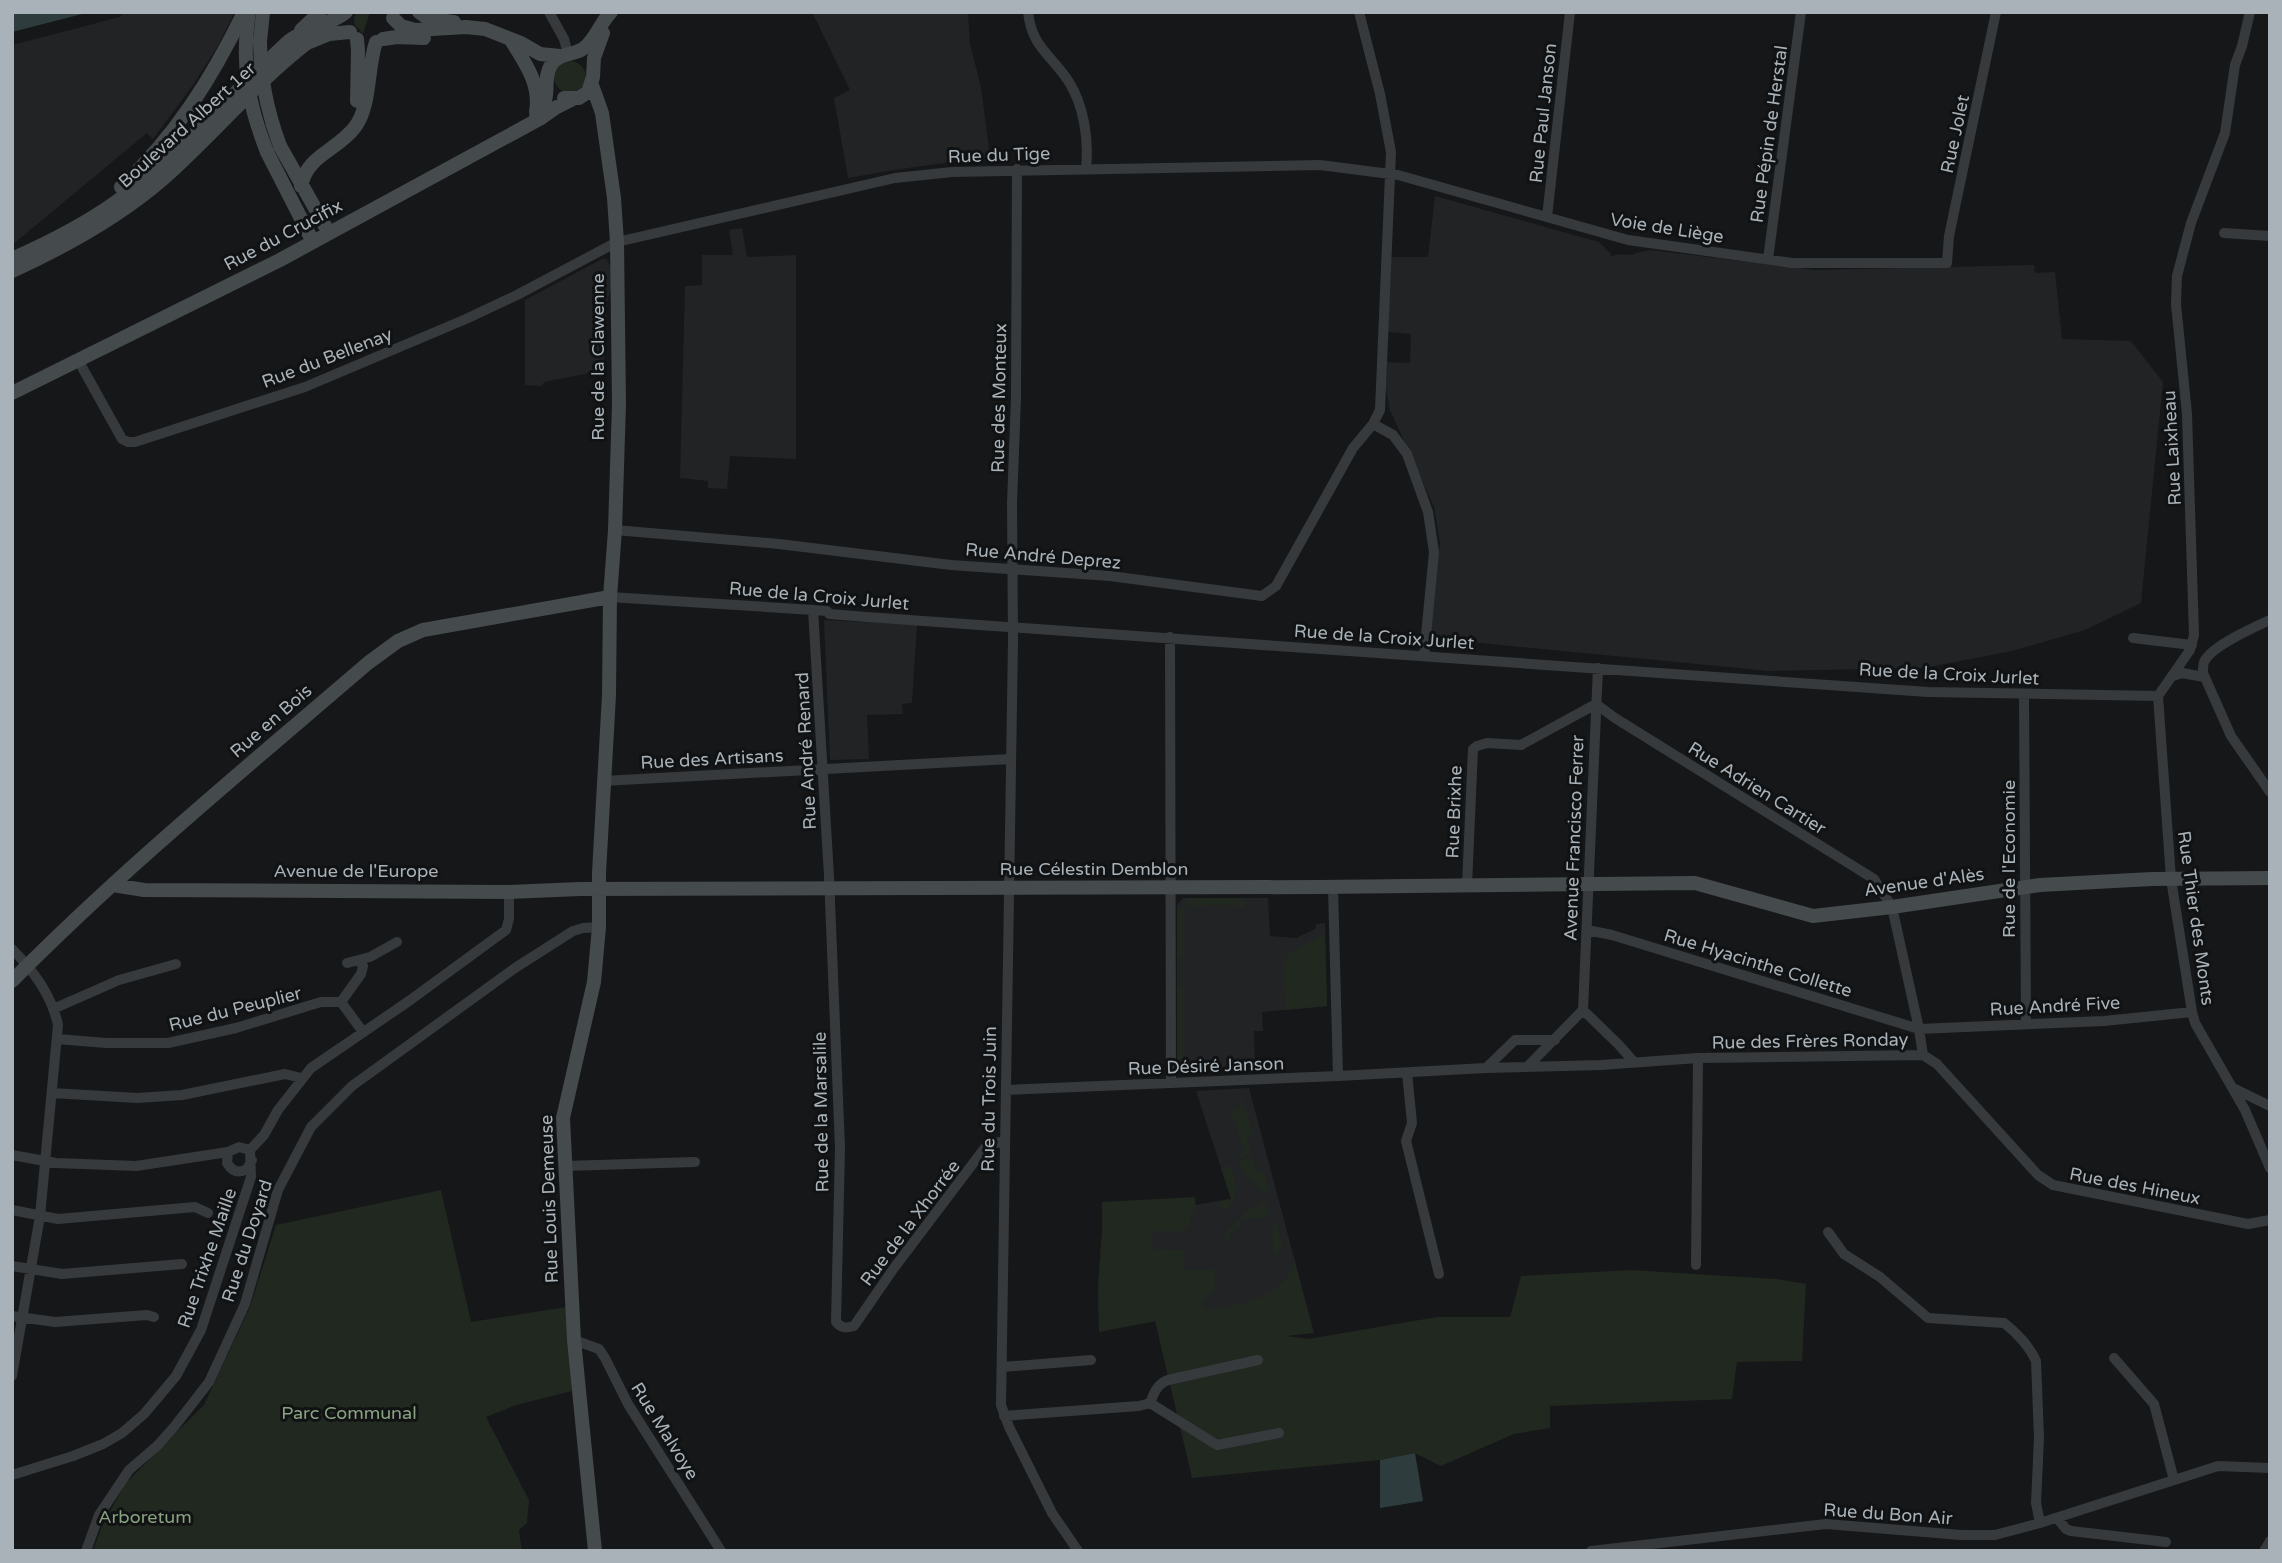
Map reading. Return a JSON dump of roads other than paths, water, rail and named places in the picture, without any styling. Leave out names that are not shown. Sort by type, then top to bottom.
[{"type":"street","points":[[247,12],[248,94],[277,150],[313,242]]},
{"type":"street","points":[[82,223],[147,162],[176,128],[199,95],[247,12]]},
{"type":"street","points":[[263,12],[260,41],[263,90],[277,150],[329,233]]},
{"type":"street","points":[[294,36],[320,12]]},
{"type":"street","name":"Boulevard Albert 1er","points":[[12,259],[42,245],[114,203],[152,172],[294,36],[347,12]]},
{"type":"street","name":"Boulevard Albert 1er","points":[[347,12],[346,25],[353,36]]},
{"type":"street","points":[[419,12],[429,19],[468,24],[494,32],[540,54],[583,58],[592,69]]},
{"type":"street","points":[[549,12],[564,39],[567,55]]},
{"type":"street","points":[[530,123],[545,105],[550,68],[589,43],[611,12]]},
{"type":"street","points":[[572,99],[584,95],[592,85],[596,48],[611,12]]},
{"type":"street","points":[[1028,12],[1032,36],[1069,81],[1077,97],[1082,112],[1086,168]]},
{"type":"street","points":[[1359,12],[1391,152],[1380,410],[1373,424],[1393,435],[1407,454],[1428,512],[1434,552],[1424,656]]},
{"type":"street","name":"Rue Paul Janson","points":[[1546,217],[1570,12]]},
{"type":"street","name":"Rue Pépin de Herstal","points":[[1768,259],[1801,12]]},
{"type":"street","name":"Rue Jolet","points":[[1947,263],[1949,236],[1996,12]]},
{"type":"street","name":"Rue Laixheau","points":[[2191,646],[2194,635],[2187,425],[2176,304],[2177,276],[2190,223],[2225,134],[2235,65],[2250,12]]},
{"type":"street","points":[[301,186],[304,172],[313,162],[333,149],[361,118],[372,54],[379,41],[391,29],[392,15]]},
{"type":"street","points":[[392,15],[408,29],[476,28]]},
{"type":"street","name":"Boulevard Albert 1er","points":[[12,271],[99,225],[157,184],[307,43],[329,34],[353,36],[366,43],[397,37],[422,39],[444,30]]},
{"type":"street","points":[[345,137],[356,105],[358,51],[353,36]]},
{"type":"street","points":[[511,39],[538,66],[557,95],[590,106],[603,118]]},
{"type":"street","points":[[511,39],[529,69],[537,94],[536,112],[530,123]]},
{"type":"street","name":"Rue de la Clawenne","points":[[592,85],[603,118],[614,196],[617,242],[619,373],[615,530],[610,597]]},
{"type":"street","name":"Rue du Crucifix","points":[[12,393],[313,242],[572,99]]},
{"type":"street","points":[[277,150],[299,161],[313,162]]},
{"type":"street","name":"Rue du Tige","points":[[617,242],[895,178],[952,172],[1320,165],[1390,174]]},
{"type":"street","name":"Rue des Monteux","points":[[1013,627],[1017,169]]},
{"type":"street","name":"Voie de Liège","points":[[1390,174],[1628,240],[1814,264],[1947,263]]},
{"type":"street","points":[[2224,233],[2270,236]]},
{"type":"street","name":"Rue du Bellenay","points":[[78,360],[122,439],[135,442],[317,382],[497,305],[617,242]]},
{"type":"street","points":[[12,253],[42,245]]},
{"type":"street","name":"Rue André Deprez","points":[[615,530],[752,541],[951,565],[1110,576],[1262,596],[1276,586],[1353,448],[1373,424]]},
{"type":"street","name":"Rue de la Croix Jurlet","points":[[610,597],[1928,692],[2158,696]]},
{"type":"street","name":"Rue Louis Demeuse","points":[[595,1551],[574,1340],[563,1118],[594,982],[600,927],[610,597]]},
{"type":"street","name":"Rue en Bois","points":[[12,981],[178,826],[368,663],[398,641],[422,630],[610,597]]},
{"type":"street","name":"Rue André Renard","points":[[813,610],[829,890]]},
{"type":"street","points":[[2270,620],[2234,637],[2204,662],[2204,677],[2231,736],[2270,792]]},
{"type":"street","name":"Rue du Trois Juin","points":[[1013,627],[1001,1405],[1052,1513],[1078,1551]]},
{"type":"street","points":[[1170,637],[1171,1083]]},
{"type":"street","points":[[2133,638],[2191,646]]},
{"type":"street","points":[[2191,646],[2196,656],[2207,658]]},
{"type":"street","points":[[2158,696],[2191,646]]},
{"type":"street","name":"Avenue Francisco Ferrer","points":[[1583,1010],[1598,668]]},
{"type":"street","points":[[2173,676],[2182,673],[2204,677]]},
{"type":"street","name":"Rue de l'Economie","points":[[2024,695],[2026,1024]]},
{"type":"street","name":"Rue Thier des Monts","points":[[2158,696],[2171,879],[2192,1012],[2199,1030],[2234,1089],[2270,1168]]},
{"type":"street","name":"Rue Brixhe","points":[[1467,885],[1473,749],[1488,743],[1521,745],[1596,704]]},
{"type":"street","name":"Rue Adrien Cartier","points":[[1596,704],[1627,726],[1874,879],[1892,907]]},
{"type":"street","name":"Rue des Artisans","points":[[603,781],[1011,759]]},
{"type":"street","name":"Avenue d'Alès","points":[[1588,885],[1695,883],[1813,916],[1892,907],[2025,886],[2171,879],[2270,878]]},
{"type":"street","name":"Avenue de l'Europe","points":[[113,885],[144,890],[600,890]]},
{"type":"street","name":"Rue Célestin Demblon","points":[[600,890],[1588,885]]},
{"type":"street","points":[[1333,887],[1338,1076]]},
{"type":"street","name":"Rue de la Marsalile","points":[[829,890],[840,1148],[836,1322],[844,1328]]},
{"type":"street","name":"Rue Trixhe Maille","points":[[12,1475],[103,1444],[122,1433],[145,1413],[176,1376],[201,1330],[251,1177],[251,1155],[302,1078],[312,1068],[506,930],[509,919],[509,892]]},
{"type":"street","points":[[1892,907],[1923,1055]]},
{"type":"street","name":"Rue du Doyard","points":[[86,1551],[99,1514],[129,1470],[166,1436],[209,1382],[245,1304],[278,1191],[312,1127],[352,1086],[515,968],[573,931],[600,927]]},
{"type":"street","name":"Rue Hyacinthe Collette","points":[[1587,930],[1612,935],[1919,1028]]},
{"type":"street","points":[[347,963],[359,961],[397,942]]},
{"type":"street","points":[[12,949],[28,965],[53,1009],[58,1026],[40,1216],[31,1270],[17,1317],[13,1371]]},
{"type":"street","points":[[359,961],[363,966],[361,974],[341,1002],[363,1032]]},
{"type":"street","points":[[53,1009],[119,980],[176,964]]},
{"type":"street","name":"Rue du Peuplier","points":[[57,1039],[106,1043],[177,1042],[321,1003],[341,1002]]},
{"type":"street","points":[[1528,1067],[1583,1010],[1634,1062]]},
{"type":"street","name":"Rue André Five","points":[[1919,1028],[2104,1021],[2192,1012]]},
{"type":"street","points":[[1486,1068],[1515,1040],[1555,1040]]},
{"type":"street","name":"Rue des Frères Ronday","points":[[1634,1062],[1698,1058],[1923,1055]]},
{"type":"street","name":"Rue des Hineux","points":[[1923,1055],[1937,1064],[2038,1175],[2056,1187],[2248,1224],[2270,1220]]},
{"type":"street","points":[[1696,1265],[1698,1058]]},
{"type":"street","name":"Rue Désiré Janson","points":[[1006,1090],[1634,1062]]},
{"type":"street","points":[[1407,1073],[1412,1123],[1406,1141],[1439,1274]]},
{"type":"street","points":[[52,1093],[137,1098],[182,1095],[285,1074],[302,1078]]},
{"type":"street","points":[[2234,1089],[2270,1106]]},
{"type":"street","name":"Rue de la Xhorrée","points":[[844,1328],[854,1326],[858,1321],[894,1268],[987,1145],[1003,1142]]},
{"type":"street","points":[[12,1156],[46,1162],[136,1166],[228,1152],[239,1147],[251,1155],[247,1169],[234,1171],[227,1163],[228,1152]]},
{"type":"street","points":[[565,1166],[695,1162]]},
{"type":"street","points":[[12,1210],[58,1219],[195,1208],[208,1213]]},
{"type":"street","points":[[1828,1232],[1844,1254],[1880,1277],[1928,1318],[2004,1323],[2034,1355],[2039,1438],[2036,1503],[2040,1523]]},
{"type":"street","points":[[12,1266],[62,1274],[182,1264]]},
{"type":"street","points":[[17,1317],[55,1322],[147,1315],[154,1317]]},
{"type":"street","name":"Rue Malvoye","points":[[574,1340],[599,1349],[628,1404],[721,1551]]},
{"type":"street","points":[[2114,1358],[2154,1404],[2174,1480]]},
{"type":"street","points":[[1002,1367],[1091,1360]]},
{"type":"street","points":[[1150,1403],[1161,1382],[1258,1360]]},
{"type":"street","points":[[1004,1416],[1150,1403],[1217,1445],[1279,1433]]},
{"type":"street","name":"Rue du Bon Air","points":[[1591,1551],[1826,1524],[1982,1536],[2012,1532],[2218,1466],[2270,1468]]},
{"type":"street","points":[[2057,1518],[2071,1531],[2166,1542]]},
{"type":"street","points":[[2264,1551],[2270,1541]]},
{"type":"park label","name":"Parc Communal","points":[[349,1413]]},
{"type":"park label","name":"Arboretum","points":[[145,1517]]}]
